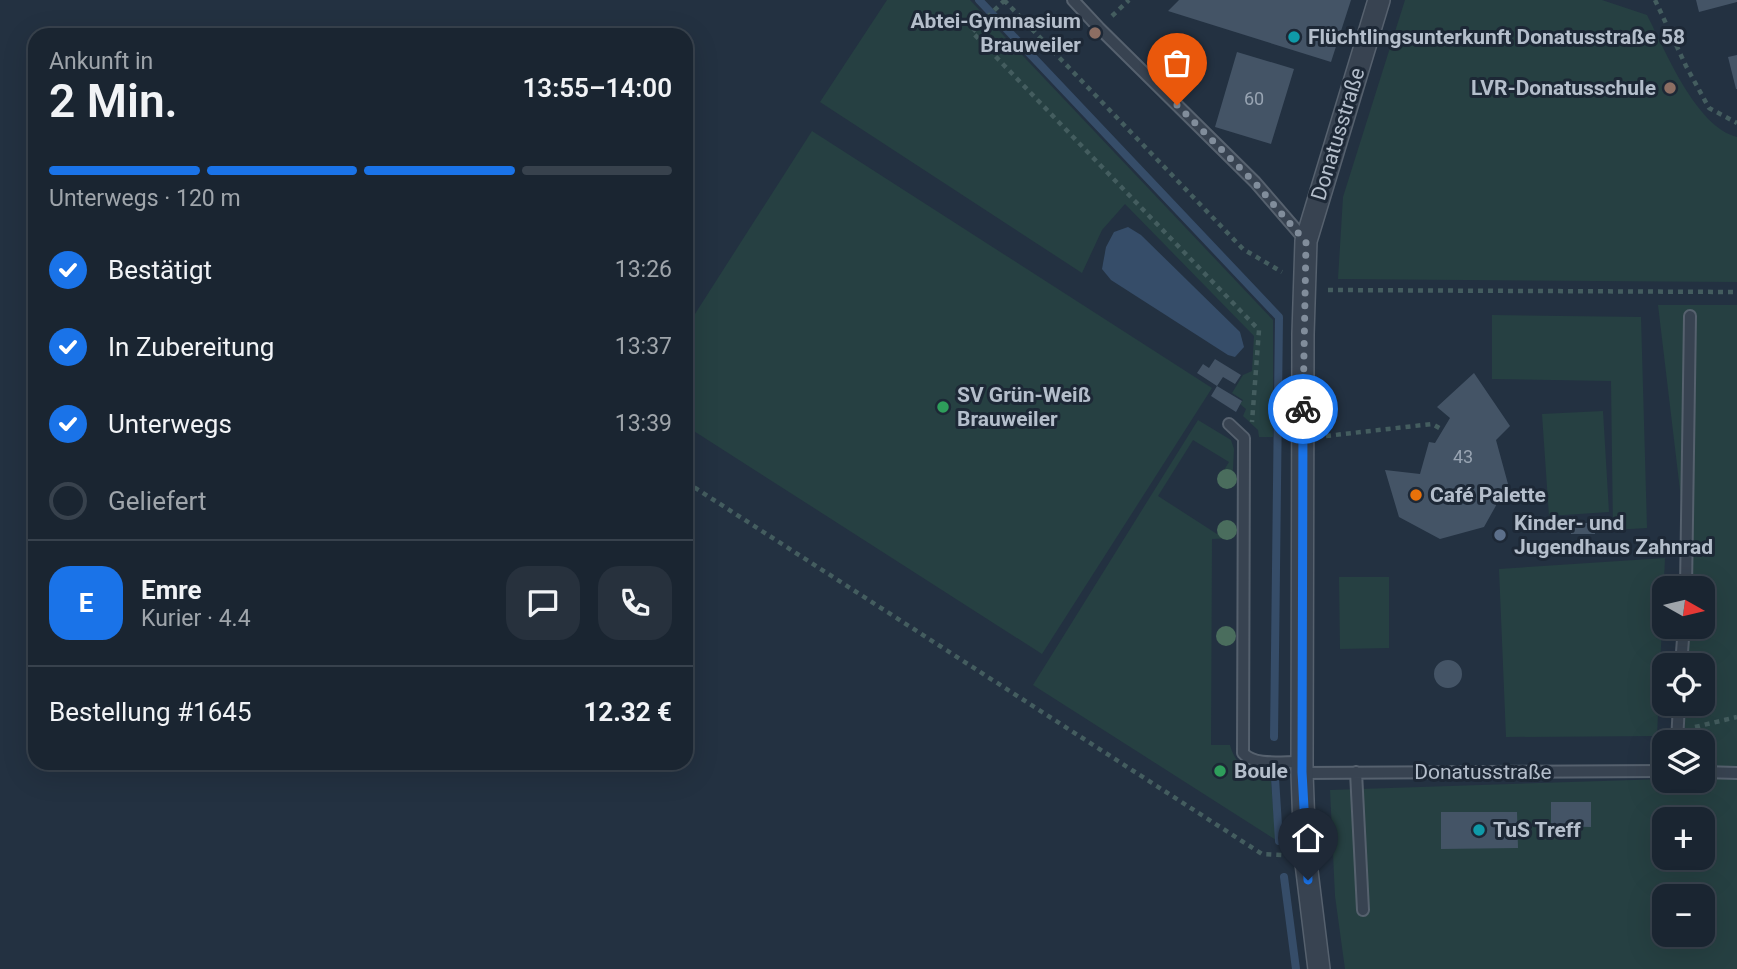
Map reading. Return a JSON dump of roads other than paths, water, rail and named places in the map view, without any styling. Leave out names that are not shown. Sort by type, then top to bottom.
[{"type":"street","name":"Donatusstraße","points":[[1320,969],[1305,855],[1302,767],[1306,242],[1379,0]]},
{"type":"lane","points":[[1073,0],[1255,183],[1306,242]]},
{"type":"lane","points":[[1686,576],[1690,316]]},
{"type":"lane","points":[[1229,424],[1244,438],[1243,752],[1248,759],[1302,767]]},
{"type":"lane","name":"Donatusstraße","points":[[1302,767],[1356,772],[1652,771]]},
{"type":"lane","points":[[1356,772],[1363,910]]},
{"type":"lane","points":[[1715,772],[1737,773]]},
{"type":"water","points":[[1128,227],[1141,235],[1240,332],[1244,347],[1235,357],[1111,280],[1102,269],[1106,247],[1114,232]]},
{"type":"waterway","points":[[979,0],[1279,317],[1274,737]]},
{"type":"waterway","points":[[1275,778],[1279,841]]},
{"type":"waterway","points":[[1284,877],[1296,969]]},
{"type":"place","name":"Abtei-Gymnasium Brauweiler","points":[[1095,33]]},
{"type":"place","name":"Flüchtlingsunterkunft Donatusstraße 58","points":[[1294,37]]},
{"type":"place","name":"LVR-Donatusschule","points":[[1670,88]]},
{"type":"place","name":"SV Grün-Weiß Brauweiler","points":[[943,407]]},
{"type":"place","name":"Café Palette","points":[[1416,495]]},
{"type":"place","name":"Kinder- und Jugendhaus Zahnrad","points":[[1500,535]]},
{"type":"place","name":"Boule","points":[[1220,771]]},
{"type":"place","name":"TuS Treff","points":[[1479,830]]}]
